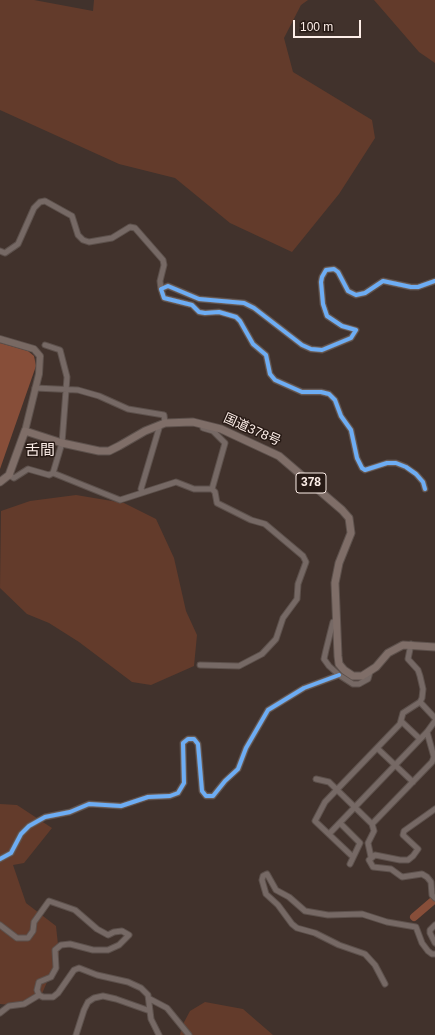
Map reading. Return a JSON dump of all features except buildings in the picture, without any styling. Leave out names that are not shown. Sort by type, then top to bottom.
[{"type":"highway","name":"国道378号","points":[[25,431],[90,450],[109,450],[162,424],[193,422],[221,429],[279,456],[342,510],[349,518],[351,533],[336,572],[339,664],[344,670],[353,676],[362,676],[370,672]]},
{"type":"highway","points":[[0,482],[9,476],[25,431]]},
{"type":"highway","points":[[370,672],[395,648],[411,644],[435,647]]},
{"type":"main road","points":[[0,339],[34,349],[40,356],[41,363],[25,431]]},
{"type":"street","points":[[0,251],[5,253],[18,244],[34,208],[40,202],[45,201],[72,216],[78,235],[83,240],[88,242],[112,238],[130,227],[135,228],[163,260],[164,265],[160,281],[164,298],[192,305],[199,312],[219,312],[236,317],[240,321],[253,344],[266,355],[270,374],[275,380],[302,392],[321,392],[329,394],[335,400],[341,416],[351,430],[357,458],[362,468],[365,470],[386,463],[396,463],[406,467],[416,474],[425,488]]},
{"type":"street","points":[[161,289],[168,286],[199,299],[238,301],[249,305],[302,345],[312,349],[322,350],[351,338],[356,330],[342,326],[327,316],[321,282],[326,270],[334,270],[338,272],[348,291],[356,295],[365,293],[383,281],[411,287],[418,287],[435,281]]},
{"type":"street","points":[[45,345],[60,350],[66,370],[67,388],[62,443],[53,473]]},
{"type":"street","points":[[35,388],[67,388],[99,396],[128,409],[164,415],[141,489],[142,491]]},
{"type":"street","points":[[193,422],[195,426],[213,431],[225,442],[212,489]]},
{"type":"street","points":[[9,476],[14,478],[28,469],[49,475],[53,473],[120,500],[142,491],[150,491],[176,482],[194,489],[212,489]]},
{"type":"street","points":[[200,665],[239,666],[262,654],[276,639],[283,618],[297,599],[298,584],[306,562],[303,556],[265,524],[251,520],[217,503],[215,492],[212,489]]},
{"type":"street","points":[[337,621],[333,622],[324,659],[339,675],[353,684],[359,684],[368,679],[370,672]]},
{"type":"street","points":[[353,857],[315,821],[326,802],[336,790],[400,724],[403,713],[420,702],[423,689],[420,676],[418,670],[408,659],[411,644]]},
{"type":"street","points":[[0,859],[11,853],[21,834],[28,826],[45,817],[70,812],[89,804],[121,806],[148,798],[170,796],[178,793],[184,783],[184,743],[188,739],[194,740],[198,744],[202,791],[206,796],[213,796],[225,781],[238,770],[246,748],[268,710],[304,688],[339,675]]},
{"type":"street","points":[[329,834],[434,723],[420,702]]},
{"type":"street","points":[[400,721],[420,739]]},
{"type":"street","points":[[372,824],[413,782],[434,757],[427,732]]},
{"type":"street","points":[[377,748],[413,782]]},
{"type":"street","points":[[316,779],[326,780],[372,824],[374,831],[368,843],[370,864],[376,868],[391,869],[402,877],[422,874],[431,882],[432,895],[435,898]]},
{"type":"street","points":[[370,857],[375,855],[408,860],[418,849],[403,835],[404,831],[435,809]]},
{"type":"street","points":[[340,823],[360,843],[350,864]]},
{"type":"street","points":[[385,984],[375,965],[365,954],[339,945],[315,933],[297,928],[292,924],[278,905],[266,894],[262,880],[263,876],[267,874],[276,890],[289,897],[305,910],[328,915],[362,914],[400,925],[416,927],[422,943],[428,951],[435,954]]},
{"type":"street","points":[[0,925],[17,938],[28,938],[33,932],[34,922],[49,901],[75,910],[98,929],[108,935],[114,932],[122,931],[129,935],[119,945],[108,950],[93,950],[70,944],[61,945],[55,950],[56,968],[51,977],[39,982],[37,990],[39,995]]},
{"type":"street","points":[[435,925],[430,930],[435,943]]},
{"type":"street","points":[[39,995],[43,997],[54,997],[74,970],[79,968],[97,975],[135,984],[145,991],[150,999],[166,1008],[189,1035]]},
{"type":"street","points":[[0,1013],[9,1006],[24,1004],[39,995]]},
{"type":"street","points":[[76,1035],[84,1010],[88,1002],[94,998],[103,996],[116,999],[150,1011]]},
{"type":"street","points":[[150,999],[150,1011],[159,1035]]},
{"type":"shaded area","points":[[0,0],[34,0],[93,11],[94,0],[308,0],[301,5],[284,38],[293,72],[372,120],[375,138],[339,194],[292,252],[230,223],[175,178],[119,164],[0,110]]},
{"type":"shaded area","points":[[374,0],[435,0],[435,63],[419,52]]},
{"type":"shaded area","points":[[0,343],[28,351],[34,356],[36,366],[0,469]]},
{"type":"shaded area","points":[[76,495],[124,503],[156,519],[174,558],[186,611],[197,635],[194,666],[151,685],[132,682],[79,642],[49,623],[27,614],[0,588],[1,511],[30,501]]},
{"type":"shaded area","points":[[0,804],[17,805],[52,828],[24,863],[13,865],[26,903],[56,926],[59,954],[41,996],[22,1006],[0,1004]]},
{"type":"shaded area","points":[[205,1002],[243,1009],[273,1035],[180,1035],[182,1026],[190,1011]]},
{"type":"waterway","points":[[414,917],[435,899]]},
{"type":"cycle path","points":[[425,489],[423,482],[416,474],[406,467],[396,463],[387,463],[365,470],[362,468],[357,458],[351,430],[341,416],[335,400],[329,394],[321,392],[302,392],[275,380],[270,374],[266,355],[253,344],[240,321],[236,317],[219,312],[199,312],[192,305],[164,298],[161,289],[168,286],[199,299],[244,303],[254,308],[302,345],[311,349],[322,350],[351,338],[356,330],[342,326],[327,316],[323,304],[321,282],[326,270],[334,269],[338,272],[348,291],[356,295],[365,293],[383,281],[411,287],[418,287],[435,281]]},
{"type":"cycle path","points":[[0,859],[11,853],[21,834],[29,826],[45,817],[70,812],[89,804],[121,806],[148,797],[170,796],[178,793],[184,783],[183,743],[188,739],[194,739],[198,744],[202,791],[206,796],[213,796],[225,781],[238,769],[246,748],[268,710],[304,688],[339,675]]},
{"type":"district","name":"舌間","points":[[40,451]]}]
